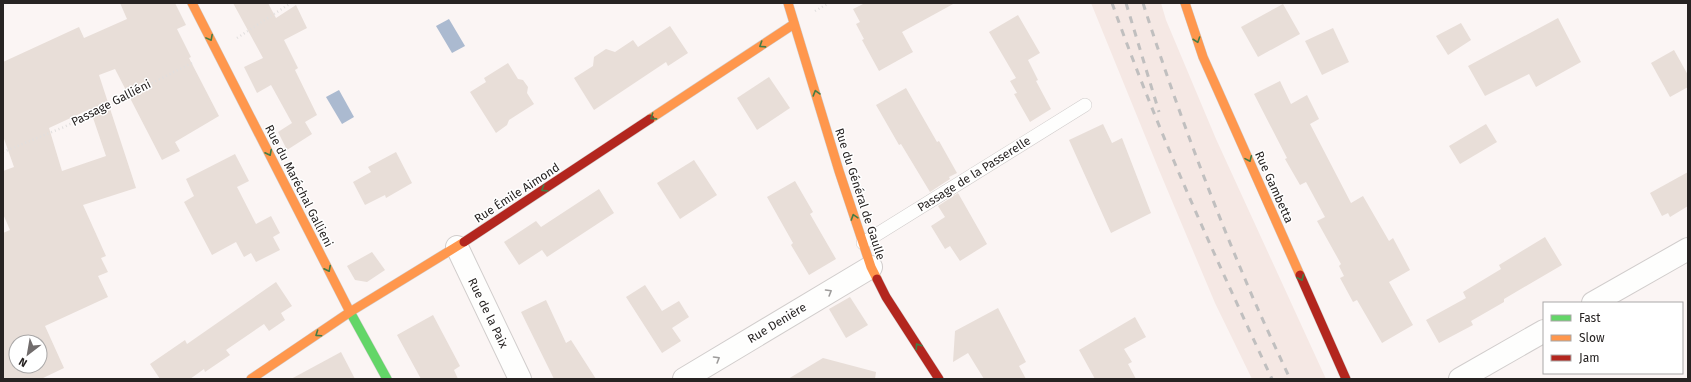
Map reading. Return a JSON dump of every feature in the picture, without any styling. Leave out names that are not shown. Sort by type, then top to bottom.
[{"type":"street","name":"Rue du Maréchal Gallieni","points":[[192,3],[350,312],[387,379]]},
{"type":"street","name":"Rue du Général de Gaulle","points":[[788,3],[839,171],[871,267],[886,297],[940,379]]},
{"type":"street","name":"Rue Gambetta","points":[[1185,3],[1203,57],[1346,379]]},
{"type":"street","name":"Rue Émile Aimond","points":[[251,379],[350,312],[457,247],[794,24]]},
{"type":"street","name":"Rue de la Paix","points":[[457,247],[520,379]]},
{"type":"street","points":[[1596,302],[1688,250]]},
{"type":"street","name":"Rue Denière","points":[[684,379],[871,267]]},
{"type":"street","points":[[1460,379],[1543,332]]},
{"type":"lane","name":"Passage de la Passerelle","points":[[863,243],[1085,105]]},
{"type":"path","name":"Passage Galliéni","points":[[3,152],[64,127],[217,50],[291,3]]},
{"type":"shaded area","points":[[1091,3],[1161,3],[1166,20],[1216,139],[1326,379],[1252,379],[1215,303]]},
{"type":"water","points":[[449,19],[465,46],[452,53],[436,26]]},
{"type":"water","points":[[339,90],[354,117],[342,124],[326,97]]},
{"type":"building","points":[[120,3],[175,3],[186,25],[177,29],[191,57],[189,58],[219,116],[175,142],[180,151],[162,160],[115,69],[99,75],[136,188],[83,205],[106,256],[101,258],[108,272],[98,276],[108,297],[45,326],[64,368],[41,379],[3,379],[3,233],[10,230],[3,214],[3,171],[14,167],[3,136],[3,62],[79,27],[84,38],[127,19]],"holes":[[[90,109],[106,156],[62,171],[49,128]]]},
{"type":"building","points":[[233,3],[268,3],[276,18],[296,5],[307,28],[284,40],[298,68],[295,70],[317,115],[305,122],[312,134],[287,150],[278,132],[292,123],[271,85],[257,93],[244,67],[263,58]]},
{"type":"building","points":[[865,3],[955,3],[902,32],[913,52],[879,71],[862,40],[864,39],[856,24],[860,22],[853,9]]},
{"type":"building","points":[[1283,4],[1300,34],[1258,57],[1241,27]]},
{"type":"building","points":[[1018,15],[1040,53],[1028,60],[1038,80],[1036,81],[1051,109],[1030,122],[1014,94],[1017,93],[1010,81],[1016,78],[989,32]]},
{"type":"building","points":[[1558,18],[1581,62],[1536,87],[1529,74],[1485,96],[1468,66]]},
{"type":"building","points":[[1461,23],[1471,40],[1448,55],[1436,36]]},
{"type":"building","points":[[670,26],[688,53],[668,66],[666,62],[594,110],[574,78],[593,66],[594,57],[606,49],[615,52],[633,40],[638,47]]},
{"type":"building","points":[[1333,28],[1349,62],[1322,75],[1305,41]]},
{"type":"building","points":[[1674,50],[1688,75],[1688,87],[1670,97],[1651,63]]},
{"type":"building","points":[[508,63],[518,79],[523,80],[528,87],[527,93],[534,104],[509,120],[507,125],[496,133],[470,92],[486,82],[484,78]]},
{"type":"building","points":[[769,77],[790,108],[757,130],[737,98]]},
{"type":"building","points":[[1280,81],[1291,104],[1307,95],[1319,119],[1310,124],[1351,203],[1363,196],[1389,241],[1393,238],[1410,270],[1389,282],[1413,325],[1382,343],[1357,300],[1353,302],[1340,278],[1344,276],[1339,266],[1341,264],[1317,221],[1325,217],[1306,182],[1300,185],[1285,159],[1287,158],[1254,94]]},
{"type":"building","points":[[906,88],[937,142],[939,141],[957,173],[949,177],[950,179],[930,192],[901,144],[899,145],[876,105]]},
{"type":"building","points":[[1103,124],[1112,143],[1122,138],[1151,213],[1111,233],[1069,140]]},
{"type":"building","points":[[1486,124],[1497,142],[1460,164],[1449,146]]},
{"type":"building","points":[[396,152],[412,183],[386,198],[385,195],[365,205],[353,182],[371,172],[368,167]]},
{"type":"building","points":[[235,154],[249,181],[237,187],[256,224],[271,216],[280,233],[273,237],[280,250],[256,262],[251,253],[244,257],[236,242],[212,255],[184,202],[194,196],[186,179]]},
{"type":"building","points":[[694,160],[717,195],[680,219],[657,183]]},
{"type":"building","points":[[1688,172],[1688,206],[1670,217],[1668,213],[1662,216],[1650,193]]},
{"type":"building","points":[[795,181],[813,212],[810,214],[836,259],[809,275],[791,245],[793,243],[767,197]]},
{"type":"building","points":[[599,189],[614,213],[547,257],[542,250],[519,265],[504,242],[536,221],[541,227]]},
{"type":"building","points":[[958,193],[987,244],[960,261],[950,246],[945,249],[931,226],[945,217],[938,206]]},
{"type":"building","points":[[1545,237],[1562,265],[1504,299],[1504,302],[1471,321],[1473,325],[1439,343],[1426,320],[1466,298],[1463,292],[1501,269],[1499,265]]},
{"type":"building","points":[[372,252],[385,270],[367,282],[355,280],[347,266]]},
{"type":"building","points":[[276,282],[292,306],[281,313],[285,320],[269,331],[264,324],[226,350],[230,355],[205,372],[204,369],[190,379],[160,379],[150,364],[185,340],[187,344]]},
{"type":"building","points":[[645,285],[662,311],[679,301],[689,317],[672,328],[681,341],[662,353],[626,297]]},
{"type":"building","points":[[850,297],[868,325],[846,338],[829,309]]},
{"type":"building","points":[[546,300],[566,343],[571,340],[596,379],[554,379],[521,312]]},
{"type":"building","points":[[998,308],[1026,362],[1019,366],[1026,379],[984,379],[968,353],[953,362],[955,331]]},
{"type":"building","points":[[433,315],[460,366],[454,370],[458,379],[421,379],[397,335]]},
{"type":"building","points":[[1135,317],[1146,337],[1124,349],[1132,362],[1128,364],[1136,379],[1095,379],[1079,350]]},
{"type":"building","points":[[341,352],[355,379],[291,379]]},
{"type":"building","points":[[823,358],[876,372],[875,379],[788,379]]},
{"type":"railway","points":[[1112,3],[1148,99],[1229,286],[1272,379]]},
{"type":"railway","points":[[1126,3],[1159,112]]},
{"type":"railway","points":[[1143,3],[1178,108],[1217,211],[1250,292],[1290,379]]},
{"type":"traffic: fast","points":[[349,310],[387,379]]},
{"type":"traffic: slow","points":[[192,3],[349,310]]},
{"type":"traffic: slow","points":[[788,3],[839,171],[871,267],[877,279]]},
{"type":"traffic: slow","points":[[1185,3],[1203,57],[1300,275]]},
{"type":"traffic: slow","points":[[650,119],[794,24]]},
{"type":"traffic: slow","points":[[251,379],[350,312],[464,242]]},
{"type":"traffic: jam","points":[[464,242],[650,119]]},
{"type":"traffic: jam","points":[[1300,275],[1346,379]]},
{"type":"traffic: jam","points":[[877,279],[886,297],[939,379]]}]
